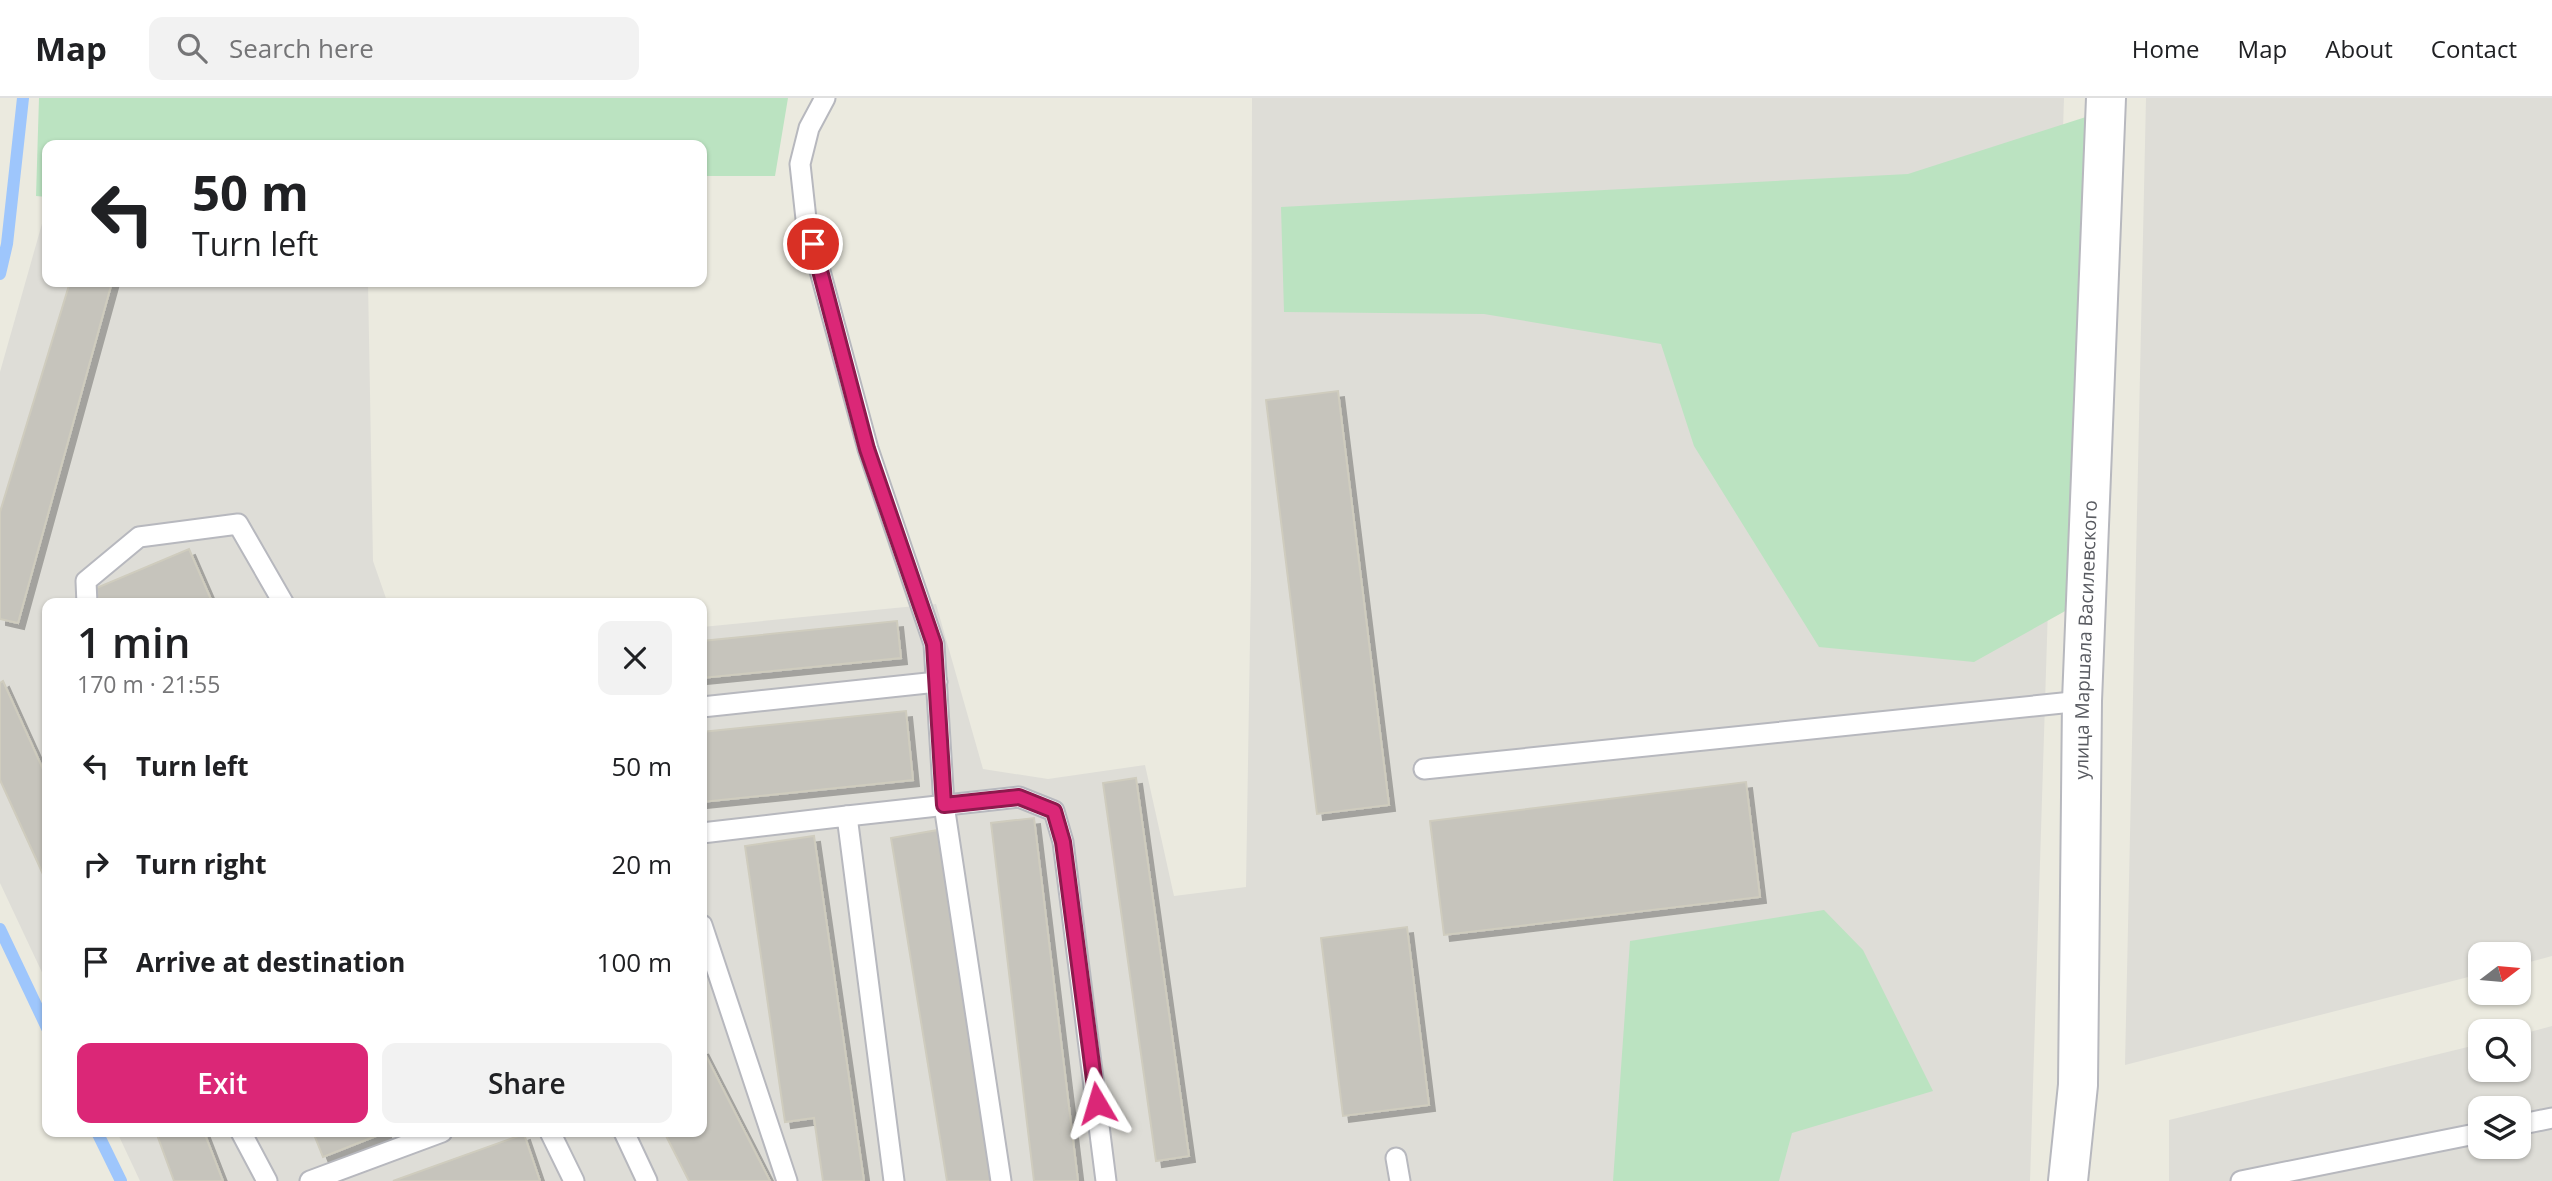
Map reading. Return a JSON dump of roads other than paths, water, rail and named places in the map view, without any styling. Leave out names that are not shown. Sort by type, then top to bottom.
[{"type":"street","name":"улица Маршала Василевского","points":[[2068,1181],[2078,1085],[2082,701],[2106,98]]},
{"type":"lane","points":[[825,98],[809,128],[800,164],[806,219],[867,449],[934,644],[944,805],[1001,1181]]},
{"type":"lane","points":[[87,598],[86,581],[139,537],[238,524],[281,598]]},
{"type":"lane","points":[[707,706],[936,682]]},
{"type":"lane","points":[[1424,769],[2082,701]]},
{"type":"lane","points":[[707,832],[1019,797],[1054,811],[1063,842],[1107,1181]]},
{"type":"lane","points":[[847,816],[894,1181]]},
{"type":"lane","points":[[707,940],[787,1181]]},
{"type":"lane","points":[[2531,1122],[2552,1118]]},
{"type":"lane","points":[[2241,1181],[2468,1135]]},
{"type":"lane","points":[[244,1137],[267,1181]]},
{"type":"lane","points":[[310,1181],[429,1137]]},
{"type":"lane","points":[[552,1137],[574,1181]]},
{"type":"lane","points":[[626,1137],[647,1181]]},
{"type":"lane","points":[[1396,1158],[1400,1181]]},
{"type":"waterway","points":[[0,274],[7,244],[23,98]]},
{"type":"waterway","points":[[0,929],[42,1017]]},
{"type":"waterway","points":[[99,1137],[121,1181]]}]
